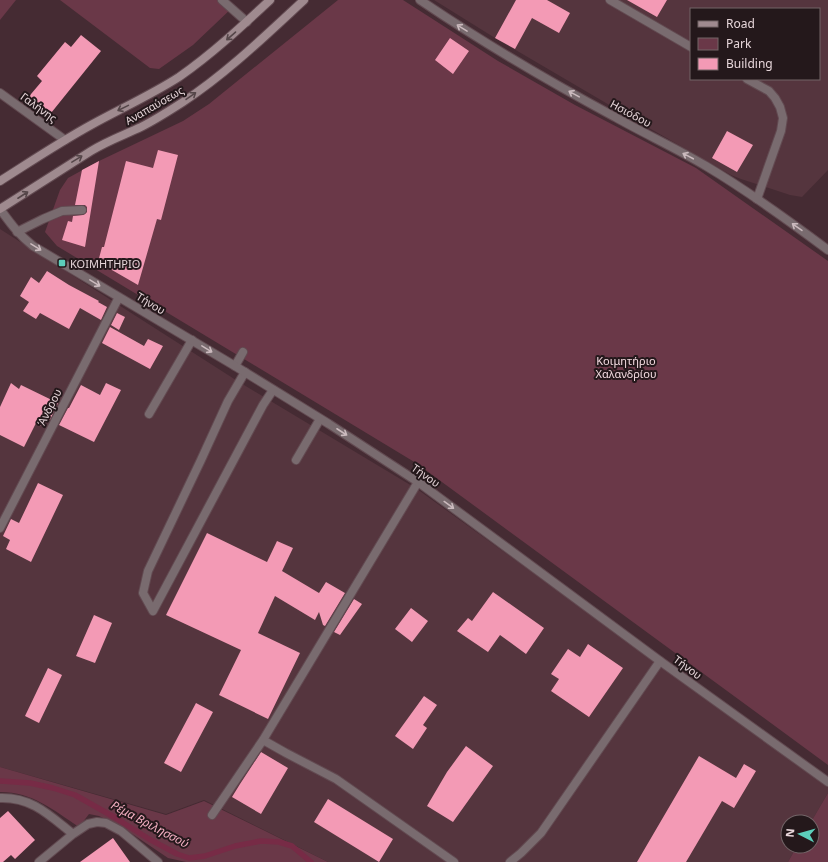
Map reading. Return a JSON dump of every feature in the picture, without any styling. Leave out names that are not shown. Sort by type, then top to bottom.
[{"type":"main road","name":"Αναπαύσεως","points":[[0,181],[65,140],[167,84],[211,53],[270,0]]},
{"type":"main road","name":"Αναπαύσεως","points":[[0,209],[103,144],[152,121],[198,92],[239,60],[304,0]]},
{"type":"street","points":[[222,0],[247,22]]},
{"type":"street","name":"Ησιόδου","points":[[420,0],[461,27],[545,78],[705,166],[757,199],[828,250]]},
{"type":"street","points":[[610,0],[690,46]]},
{"type":"street","points":[[749,80],[768,91],[775,98],[784,118],[781,131],[757,199]]},
{"type":"street","name":"Γαλήνης","points":[[0,93],[65,140]]},
{"type":"street","name":"Τήνου","points":[[0,209],[21,237],[33,246],[245,372],[418,482],[660,661],[828,782]]},
{"type":"street","points":[[17,232],[62,211],[82,210]]},
{"type":"street","name":"Άνδρου","points":[[0,528],[118,296]]},
{"type":"street","points":[[149,414],[192,340]]},
{"type":"street","points":[[235,366],[243,352]]},
{"type":"street","points":[[245,372],[228,400],[148,571],[143,594],[153,611],[263,405],[273,390]]},
{"type":"street","points":[[296,460],[320,419]]},
{"type":"street","points":[[212,815],[263,740],[418,482]]},
{"type":"street","points":[[510,862],[541,833],[660,661]]},
{"type":"street","points":[[263,740],[336,779],[454,862]]},
{"type":"street","points":[[0,798],[9,797],[30,802],[39,807],[73,834]]},
{"type":"street","points":[[38,862],[73,834],[88,824],[97,822],[106,823],[121,830],[158,862]]},
{"type":"shaded area","points":[[434,0],[828,0],[828,170],[802,197],[790,195],[731,175],[495,38]]},
{"type":"shaded area","points":[[0,229],[239,382],[417,489],[828,786],[828,793],[816,814],[780,814],[780,854],[792,854],[788,862],[328,862],[204,800],[166,814],[0,767]]},
{"type":"green space","points":[[0,0],[16,0],[0,20]]},
{"type":"green space","points":[[60,0],[226,0],[233,7],[193,45],[159,69],[150,68]]},
{"type":"green space","name":"Κοιμητήριο Χαλανδρίου","points":[[338,0],[403,0],[498,61],[575,105],[696,168],[828,261],[828,765],[416,463],[57,246],[45,232],[60,190],[68,178],[99,161],[183,121],[209,104]]},
{"type":"green space","points":[[0,767],[166,815],[204,801],[328,862],[186,862],[168,858],[122,827],[99,816],[89,814],[79,827],[51,808],[33,799],[23,795],[0,792]]},
{"type":"green space","points":[[828,793],[828,862],[788,862],[792,854],[820,854],[820,814],[816,814]]},
{"type":"building","points":[[516,0],[547,0],[570,13],[559,33],[532,18],[515,49],[495,38]]},
{"type":"building","points":[[627,0],[667,0],[657,17]]},
{"type":"building","points":[[81,35],[101,51],[47,118],[26,100],[42,81],[37,76],[65,42],[71,47]]},
{"type":"building","points":[[450,38],[469,51],[453,74],[435,60]]},
{"type":"building","points":[[727,131],[753,145],[737,172],[712,158]]},
{"type":"building","points":[[158,150],[178,155],[161,220],[157,219],[138,285],[98,262],[102,247],[104,247],[126,161],[153,168]]},
{"type":"building","points":[[99,161],[85,247],[62,240],[68,221],[72,222],[73,216],[83,215],[87,212],[87,207],[85,205],[75,205],[82,170]]},
{"type":"building","points":[[47,271],[107,307],[101,320],[80,308],[69,329],[40,313],[36,319],[23,311],[29,302],[20,296],[31,277],[39,283]]},
{"type":"building","points":[[117,313],[125,317],[119,330],[111,325]]},
{"type":"building","points":[[110,327],[144,346],[148,339],[163,346],[150,369],[102,343]]},
{"type":"building","points":[[11,383],[19,389],[21,385],[58,403],[50,420],[48,419],[44,427],[36,423],[24,447],[0,435],[0,407]]},
{"type":"building","points":[[106,383],[121,390],[94,442],[59,425],[81,385],[100,395]]},
{"type":"building","points":[[38,483],[63,495],[31,562],[6,549],[10,540],[3,536],[11,519],[19,523]]},
{"type":"building","points":[[207,533],[267,562],[277,541],[293,548],[282,571],[319,593],[326,582],[345,593],[325,626],[323,625],[319,612],[315,620],[275,596],[258,633],[300,653],[268,719],[219,695],[241,650],[166,615]]},
{"type":"building","points":[[493,592],[544,628],[526,654],[500,635],[488,652],[457,631],[468,618],[472,621]]},
{"type":"building","points":[[354,599],[362,604],[340,635],[334,632]]},
{"type":"building","points":[[411,608],[428,621],[412,642],[395,629]]},
{"type":"building","points":[[94,615],[112,623],[95,663],[76,656]]},
{"type":"building","points":[[588,644],[623,668],[589,717],[551,691],[559,679],[551,674],[568,649],[580,657]]},
{"type":"building","points":[[48,668],[62,675],[39,723],[25,716]]},
{"type":"building","points":[[424,696],[437,705],[423,725],[427,728],[413,749],[395,736]]},
{"type":"building","points":[[196,703],[213,712],[181,772],[164,763]]},
{"type":"building","points":[[466,746],[493,766],[453,822],[427,806],[447,772]]},
{"type":"building","points":[[261,752],[288,768],[261,814],[232,797]]},
{"type":"building","points":[[699,756],[736,778],[744,764],[756,771],[734,808],[722,801],[686,862],[637,862]]},
{"type":"building","points":[[328,799],[393,839],[379,862],[314,822]]},
{"type":"building","points":[[8,811],[35,840],[15,859],[11,855],[3,862],[0,862],[0,818]]},
{"type":"building","points":[[113,838],[130,862],[80,862]]},
{"type":"waterway","name":"Ρέμα Βριλησσού","points":[[0,781],[30,783],[75,795],[149,839],[177,854],[189,858],[205,856],[235,846],[261,841],[279,842],[292,846],[311,862]]},
{"type":"place","name":"ΚΟΙΜΗΤΗΡΙΟ","points":[[62,263]]}]
